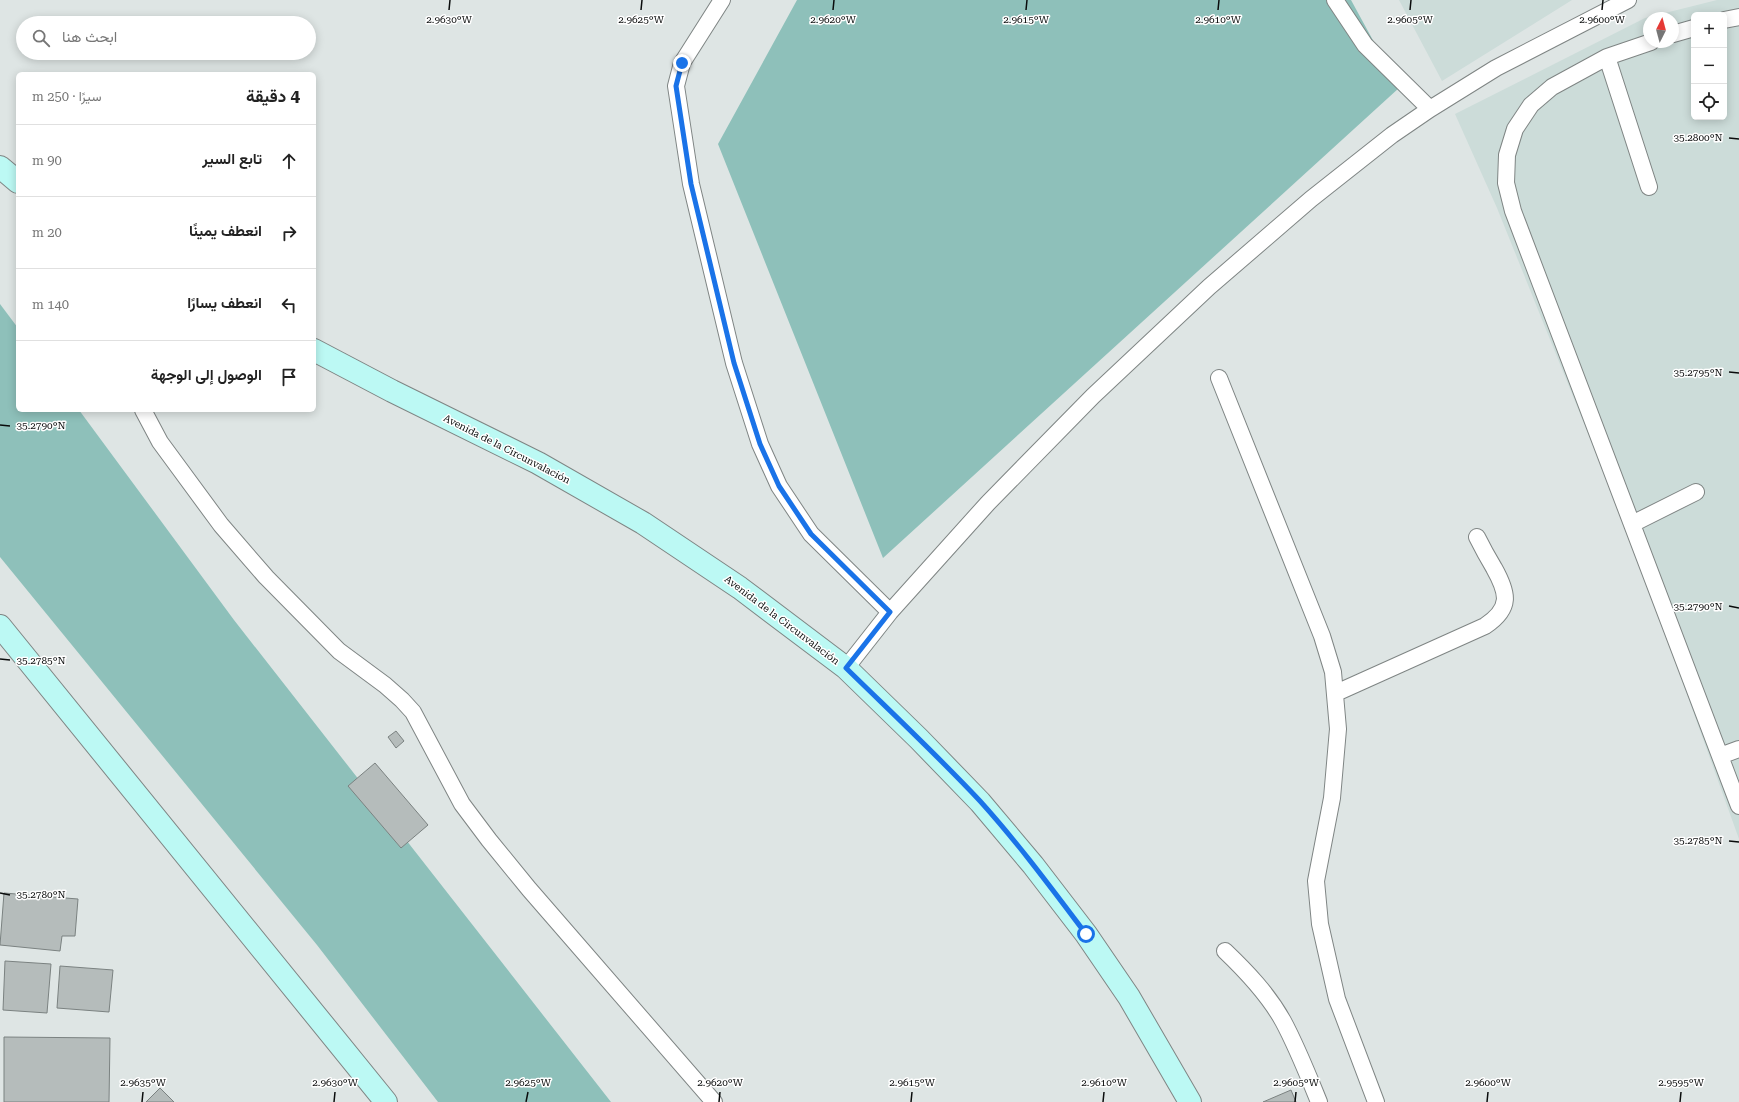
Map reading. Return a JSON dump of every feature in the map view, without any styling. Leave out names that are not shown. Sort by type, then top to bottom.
[{"type":"main road","points":[[0,167],[16,180]]},
{"type":"main road","name":"Avenida de la Circunvalación","points":[[316,351],[538,463],[643,523],[740,588],[846,668],[919,739],[980,802],[1033,865],[1086,934],[1129,997],[1190,1102]]},
{"type":"main road","points":[[0,626],[386,1102]]},
{"type":"lane","points":[[722,0],[682,63],[676,86],[691,184],[734,363],[760,444],[779,486],[811,534],[890,612]]},
{"type":"lane","points":[[1335,0],[1365,45],[1430,109]]},
{"type":"lane","points":[[846,668],[890,612],[988,503],[1087,402],[1209,287],[1311,199],[1392,135],[1430,109],[1496,68],[1628,0]]},
{"type":"lane","points":[[1727,19],[1739,16]]},
{"type":"lane","points":[[1679,32],[1691,29]]},
{"type":"lane","points":[[1643,45],[1607,57],[1552,87],[1531,105],[1515,129],[1507,155],[1506,183],[1513,211],[1739,806]]},
{"type":"lane","points":[[1607,57],[1649,186]]},
{"type":"lane","points":[[1219,378],[1322,636],[1334,672],[1338,729],[1336,762],[1332,798],[1316,881],[1318,905],[1325,951],[1338,999],[1376,1102]]},
{"type":"lane","points":[[144,412],[160,442],[221,525],[266,577],[339,651],[386,685],[412,712],[462,804],[489,840],[529,889],[714,1102]]},
{"type":"lane","points":[[1632,524],[1696,492]]},
{"type":"lane","points":[[1336,693],[1486,626],[1497,618],[1504,608],[1504,586],[1477,537]]},
{"type":"lane","points":[[1720,756],[1739,749]]},
{"type":"lane","points":[[1225,950],[1249,974],[1268,997],[1283,1020],[1296,1046],[1319,1102]]},
{"type":"shaded area","points":[[797,0],[1351,0],[1399,88],[883,558],[718,144]]},
{"type":"shaded area","points":[[1399,0],[1572,0],[1442,81]]},
{"type":"shaded area","points":[[1717,0],[1739,0],[1739,839],[1635,550],[1497,208],[1455,114],[1643,19],[1643,48],[1679,48],[1679,12],[1669,12]]},
{"type":"shaded area","points":[[0,304],[16,325],[16,412],[80,412],[234,620],[611,1102],[438,1102],[317,945],[0,557]]},
{"type":"building","points":[[396,731],[404,741],[396,748],[388,737]]},
{"type":"building","points":[[375,763],[428,825],[401,848],[348,786]]},
{"type":"building","points":[[4,893],[78,899],[75,936],[62,936],[60,951],[0,945]]},
{"type":"building","points":[[5,961],[51,964],[47,1013],[3,1010]]},
{"type":"building","points":[[60,966],[113,970],[109,1012],[57,1008]]},
{"type":"building","points":[[4,1037],[110,1038],[109,1102],[4,1102]]},
{"type":"building","points":[[160,1088],[174,1102],[146,1102]]},
{"type":"building","points":[[1291,1090],[1296,1102],[1263,1102]]},
{"type":"route","points":[[682,63],[678,73],[676,86],[691,184],[734,363],[760,444],[779,486],[811,534],[890,612],[846,668],[919,739],[980,802],[1033,865],[1086,934]]}]
